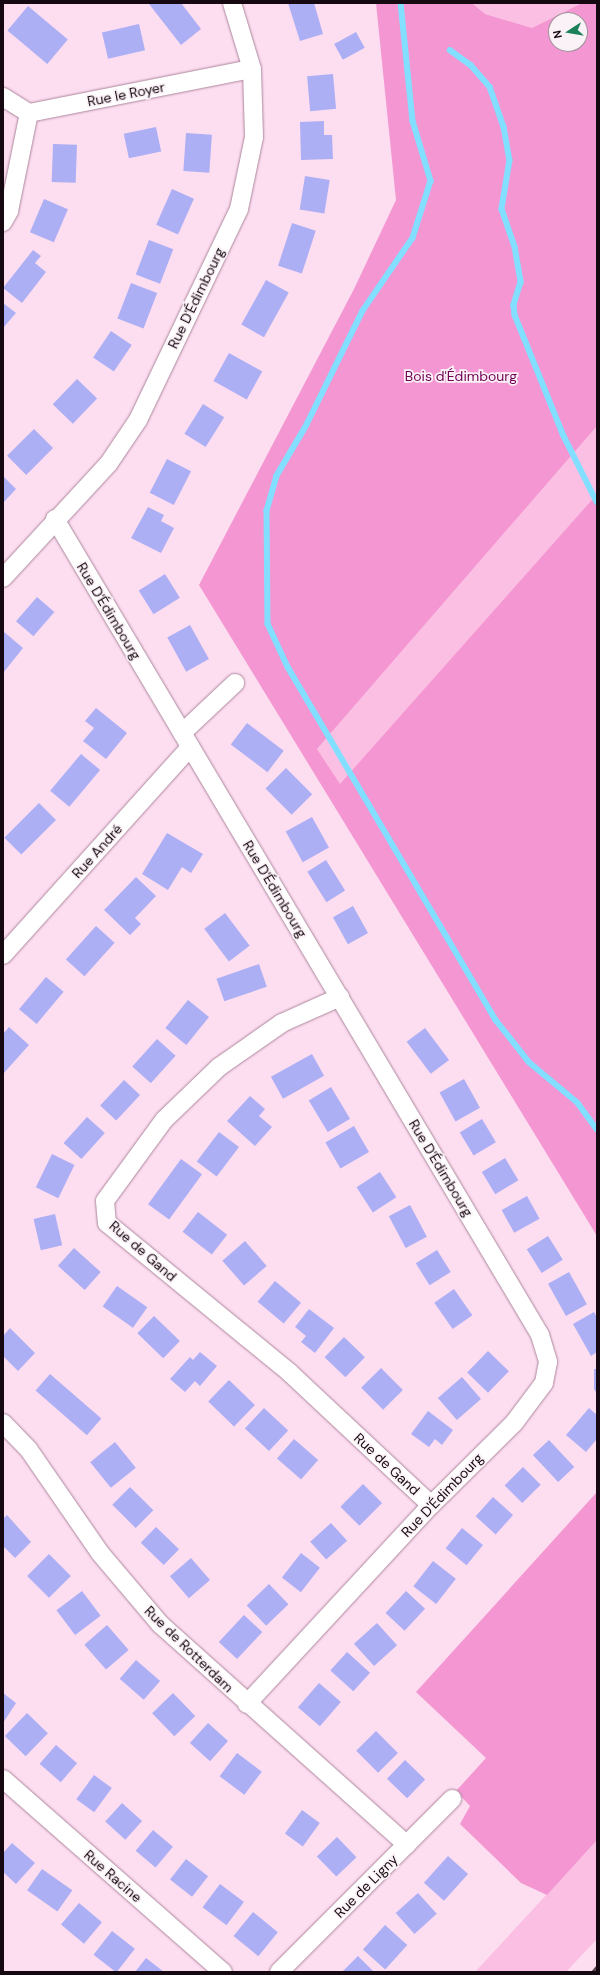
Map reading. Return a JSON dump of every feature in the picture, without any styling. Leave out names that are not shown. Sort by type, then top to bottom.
[{"type":"street","name":"Rue D'Édimbourg","points":[[232,3],[252,69],[254,138],[240,209],[138,420],[109,463],[55,519],[540,1335],[548,1362],[544,1383],[514,1423],[431,1505],[247,1704]]},
{"type":"street","name":"Rue le Royer","points":[[29,113],[252,69]]},
{"type":"street","points":[[3,97],[29,113],[8,211],[3,222]]},
{"type":"street","points":[[3,578],[55,519]]},
{"type":"street","name":"Rue André","points":[[3,955],[234,683]]},
{"type":"street","name":"Rue de Gand","points":[[340,998],[282,1023],[219,1067],[164,1120],[105,1201],[107,1223],[290,1373],[431,1505]]},
{"type":"street","name":"Rue de Rotterdam","points":[[3,1423],[28,1450],[100,1553],[160,1624],[247,1704],[407,1845]]},
{"type":"street","name":"Rue Racine","points":[[3,1779],[223,1972]]},
{"type":"street","name":"Rue de Ligny","points":[[279,1972],[452,1799]]},
{"type":"shaded area","points":[[472,3],[582,3],[564,12],[548,12],[548,20],[532,28],[485,14]]},
{"type":"shaded area","points":[[597,426],[597,494],[340,785],[317,749]]},
{"type":"shaded area","points":[[597,1840],[597,1939],[566,1972],[475,1972]]},
{"type":"green space","name":"Bois d'Édimbourg","points":[[376,3],[472,3],[485,14],[532,28],[548,20],[548,52],[588,52],[588,12],[564,12],[582,3],[597,3],[597,426],[317,749],[340,784],[597,494],[597,1236],[199,585],[354,289],[396,200]]},
{"type":"green space","points":[[597,1492],[597,1840],[547,1895],[521,1883],[460,1824],[470,1806],[456,1791],[486,1758],[416,1692]]},
{"type":"building","points":[[181,3],[201,29],[181,45],[149,4]]},
{"type":"building","points":[[288,3],[314,3],[323,34],[300,41]]},
{"type":"building","points":[[28,6],[68,39],[47,64],[7,31]]},
{"type":"building","points":[[139,24],[145,50],[108,59],[102,33]]},
{"type":"building","points":[[356,32],[365,48],[343,60],[334,44]]},
{"type":"building","points":[[333,74],[336,109],[310,111],[307,76]]},
{"type":"building","points":[[324,121],[324,135],[332,135],[333,159],[301,160],[300,122]]},
{"type":"building","points":[[156,127],[161,151],[129,158],[124,134]]},
{"type":"building","points":[[186,133],[212,135],[209,173],[183,171]]},
{"type":"building","points":[[53,144],[77,145],[76,183],[52,182]]},
{"type":"building","points":[[305,176],[330,180],[324,213],[300,210]]},
{"type":"building","points":[[172,189],[194,199],[178,234],[156,225]]},
{"type":"building","points":[[44,199],[68,209],[54,242],[30,232]]},
{"type":"building","points":[[292,223],[316,231],[302,274],[278,266]]},
{"type":"building","points":[[149,240],[173,249],[160,284],[136,275]]},
{"type":"building","points":[[33,250],[41,256],[35,263],[46,272],[22,303],[3,288]]},
{"type":"building","points":[[266,280],[289,293],[264,337],[241,325]]},
{"type":"building","points":[[131,283],[157,293],[144,329],[117,318]]},
{"type":"building","points":[[3,303],[16,313],[3,328]]},
{"type":"building","points":[[111,331],[132,345],[114,372],[93,358]]},
{"type":"building","points":[[229,353],[262,371],[247,399],[213,381]]},
{"type":"building","points":[[77,379],[97,398],[73,424],[53,404]]},
{"type":"building","points":[[203,404],[224,417],[206,447],[184,434]]},
{"type":"building","points":[[34,429],[53,448],[26,475],[7,456]]},
{"type":"building","points":[[167,459],[191,471],[174,505],[150,493]]},
{"type":"building","points":[[3,476],[16,489],[3,503]]},
{"type":"building","points":[[148,507],[164,515],[161,521],[174,528],[161,553],[131,538]]},
{"type":"building","points":[[165,574],[180,598],[154,614],[139,590]]},
{"type":"building","points":[[37,597],[54,612],[33,636],[16,621]]},
{"type":"building","points":[[190,625],[209,659],[186,672],[167,638]]},
{"type":"building","points":[[3,631],[23,648],[3,673]]},
{"type":"building","points":[[96,708],[127,733],[106,759],[83,741],[94,728],[85,721]]},
{"type":"building","points":[[247,723],[284,751],[267,772],[231,745]]},
{"type":"building","points":[[81,754],[100,770],[69,807],[50,791]]},
{"type":"building","points":[[286,768],[312,794],[292,815],[265,789]]},
{"type":"building","points":[[39,803],[56,820],[21,855],[4,838]]},
{"type":"building","points":[[312,817],[329,848],[303,862],[286,832]]},
{"type":"building","points":[[167,833],[203,854],[191,873],[182,867],[168,890],[142,874]]},
{"type":"building","points":[[326,860],[345,891],[326,902],[307,872]]},
{"type":"building","points":[[136,877],[156,896],[135,918],[141,924],[130,935],[104,910]]},
{"type":"building","points":[[353,906],[368,933],[348,944],[333,917]]},
{"type":"building","points":[[225,913],[250,946],[229,961],[204,929]]},
{"type":"building","points":[[96,926],[115,943],[84,976],[66,959]]},
{"type":"building","points":[[259,964],[267,987],[224,1001],[216,979]]},
{"type":"building","points":[[46,977],[64,992],[37,1024],[19,1009]]},
{"type":"building","points":[[188,1000],[209,1017],[186,1045],[165,1028]]},
{"type":"building","points":[[9,1027],[29,1045],[3,1074],[3,1034]]},
{"type":"building","points":[[425,1028],[449,1060],[431,1074],[407,1042]]},
{"type":"building","points":[[157,1039],[176,1056],[151,1083],[132,1066]]},
{"type":"building","points":[[312,1054],[324,1076],[283,1099],[271,1077]]},
{"type":"building","points":[[464,1079],[480,1108],[456,1121],[440,1093]]},
{"type":"building","points":[[124,1080],[140,1095],[116,1121],[100,1106]]},
{"type":"building","points":[[331,1087],[350,1119],[328,1132],[309,1100]]},
{"type":"building","points":[[250,1096],[265,1109],[259,1116],[272,1127],[255,1146],[227,1121]]},
{"type":"building","points":[[87,1117],[105,1133],[81,1159],[64,1143]]},
{"type":"building","points":[[482,1119],[496,1142],[474,1156],[460,1132]]},
{"type":"building","points":[[354,1126],[369,1152],[340,1168],[325,1142]]},
{"type":"building","points":[[219,1132],[239,1147],[217,1177],[197,1162]]},
{"type":"building","points":[[52,1154],[74,1165],[58,1198],[36,1187]]},
{"type":"building","points":[[505,1158],[518,1180],[495,1194],[482,1172]]},
{"type":"building","points":[[181,1159],[202,1174],[169,1220],[148,1204]]},
{"type":"building","points":[[380,1172],[396,1197],[373,1212],[357,1187]]},
{"type":"building","points":[[527,1196],[540,1219],[514,1233],[502,1210]]},
{"type":"building","points":[[410,1205],[427,1237],[406,1248],[389,1216]]},
{"type":"building","points":[[198,1212],[227,1235],[212,1254],[183,1232]]},
{"type":"building","points":[[55,1214],[62,1245],[41,1250],[34,1219]]},
{"type":"building","points":[[548,1236],[563,1260],[542,1273],[527,1249]]},
{"type":"building","points":[[245,1241],[267,1266],[244,1286],[222,1261]]},
{"type":"building","points":[[74,1248],[101,1272],[85,1290],[58,1266]]},
{"type":"building","points":[[437,1250],[451,1272],[430,1285],[416,1263]]},
{"type":"building","points":[[569,1272],[587,1304],[566,1316],[548,1284]]},
{"type":"building","points":[[275,1281],[301,1303],[284,1324],[258,1302]]},
{"type":"building","points":[[117,1286],[147,1307],[133,1328],[103,1306]]},
{"type":"building","points":[[454,1289],[472,1315],[453,1329],[434,1303]]},
{"type":"building","points":[[309,1309],[334,1328],[315,1353],[301,1342],[306,1336],[295,1327]]},
{"type":"building","points":[[594,1312],[597,1317],[597,1352],[591,1356],[573,1324]]},
{"type":"building","points":[[154,1316],[180,1341],[163,1358],[137,1333]]},
{"type":"building","points":[[10,1328],[35,1353],[18,1371],[3,1356],[3,1336]]},
{"type":"building","points":[[344,1337],[365,1357],[345,1377],[325,1357]]},
{"type":"building","points":[[488,1351],[509,1371],[488,1393],[467,1373]]},
{"type":"building","points":[[200,1352],[217,1366],[200,1386],[195,1381],[185,1392],[170,1379],[190,1357],[193,1360]]},
{"type":"building","points":[[381,1368],[403,1390],[383,1410],[361,1388]]},
{"type":"building","points":[[594,1369],[597,1369],[597,1394],[594,1389]]},
{"type":"building","points":[[50,1374],[101,1419],[87,1435],[36,1391]]},
{"type":"building","points":[[462,1377],[481,1399],[457,1420],[438,1398]]},
{"type":"building","points":[[229,1380],[255,1405],[234,1427],[208,1402]]},
{"type":"building","points":[[264,1408],[288,1431],[269,1451],[245,1428]]},
{"type":"building","points":[[589,1408],[597,1415],[597,1439],[586,1452],[566,1435]]},
{"type":"building","points":[[428,1411],[453,1430],[442,1445],[435,1439],[429,1447],[411,1434]]},
{"type":"building","points":[[294,1439],[318,1460],[301,1480],[277,1459]]},
{"type":"building","points":[[549,1440],[574,1467],[558,1482],[533,1455]]},
{"type":"building","points":[[115,1442],[136,1468],[111,1488],[90,1462]]},
{"type":"building","points":[[523,1467],[541,1485],[522,1503],[505,1485]]},
{"type":"building","points":[[363,1484],[382,1503],[359,1526],[340,1507]]},
{"type":"building","points":[[130,1487],[153,1510],[136,1528],[112,1505]]},
{"type":"building","points":[[493,1497],[513,1515],[496,1534],[476,1516]]},
{"type":"building","points":[[7,1515],[31,1542],[15,1558],[3,1546],[3,1519]]},
{"type":"building","points":[[331,1523],[347,1541],[326,1560],[310,1542]]},
{"type":"building","points":[[156,1527],[179,1549],[164,1565],[141,1543]]},
{"type":"building","points":[[462,1528],[483,1545],[467,1565],[446,1548]]},
{"type":"building","points":[[301,1553],[320,1568],[301,1592],[282,1577]]},
{"type":"building","points":[[49,1554],[71,1576],[49,1598],[27,1576]]},
{"type":"building","points":[[191,1558],[210,1580],[189,1598],[170,1576]]},
{"type":"building","points":[[433,1561],[456,1579],[436,1604],[413,1586]]},
{"type":"building","points":[[269,1584],[288,1604],[266,1626],[247,1606]]},
{"type":"building","points":[[82,1591],[101,1616],[75,1635],[56,1610]]},
{"type":"building","points":[[406,1591],[425,1609],[405,1631],[386,1613]]},
{"type":"building","points":[[244,1615],[262,1632],[237,1659],[219,1642]]},
{"type":"building","points":[[377,1623],[397,1645],[374,1666],[354,1644]]},
{"type":"building","points":[[107,1625],[129,1650],[106,1670],[84,1645]]},
{"type":"building","points":[[347,1652],[370,1673],[353,1691],[330,1671]]},
{"type":"building","points":[[136,1660],[160,1681],[144,1700],[120,1679]]},
{"type":"building","points":[[319,1683],[341,1702],[320,1726],[298,1707]]},
{"type":"building","points":[[3,1693],[16,1703],[3,1723]]},
{"type":"building","points":[[173,1693],[195,1716],[174,1736],[152,1713]]},
{"type":"building","points":[[27,1713],[48,1733],[26,1756],[5,1736]]},
{"type":"building","points":[[208,1723],[228,1741],[210,1761],[190,1743]]},
{"type":"building","points":[[376,1731],[398,1753],[378,1773],[356,1751]]},
{"type":"building","points":[[56,1745],[77,1763],[61,1782],[40,1764]]},
{"type":"building","points":[[237,1753],[262,1772],[244,1795],[220,1776]]},
{"type":"building","points":[[405,1760],[425,1779],[407,1798],[387,1779]]},
{"type":"building","points":[[94,1775],[112,1788],[94,1812],[76,1799]]},
{"type":"building","points":[[122,1803],[142,1821],[125,1840],[105,1822]]},
{"type":"building","points":[[302,1810],[320,1823],[303,1846],[285,1833]]},
{"type":"building","points":[[153,1830],[173,1847],[156,1867],[136,1851]]},
{"type":"building","points":[[337,1837],[356,1857],[336,1877],[317,1856]]},
{"type":"building","points":[[12,1843],[35,1863],[16,1884],[3,1872],[3,1853]]},
{"type":"building","points":[[448,1856],[468,1874],[444,1901],[424,1883]]},
{"type":"building","points":[[186,1859],[208,1876],[192,1897],[170,1879]]},
{"type":"building","points":[[42,1869],[72,1890],[57,1912],[27,1890]]},
{"type":"building","points":[[220,1884],[244,1902],[227,1925],[203,1907]]},
{"type":"building","points":[[418,1893],[437,1914],[414,1934],[396,1913]]},
{"type":"building","points":[[79,1903],[102,1922],[84,1944],[61,1924]]},
{"type":"building","points":[[253,1912],[278,1932],[258,1956],[233,1936]]},
{"type":"building","points":[[385,1925],[407,1945],[385,1970],[363,1950]]},
{"type":"building","points":[[112,1931],[135,1949],[117,1972],[94,1955]]},
{"type":"building","points":[[358,1956],[374,1972],[342,1972]]},
{"type":"building","points":[[146,1958],[164,1972],[135,1972]]},
{"type":"waterway","points":[[401,3],[413,121],[431,181],[413,238],[363,311],[307,425],[277,476],[267,511],[268,624],[288,667],[496,1020],[529,1062],[578,1103],[597,1129]]},
{"type":"waterway","points":[[450,50],[471,65],[490,87],[504,127],[510,160],[502,209],[515,247],[521,282],[514,305],[515,315],[563,434],[597,502]]},
{"type":"railway","points":[[592,1972],[597,1966]]}]
